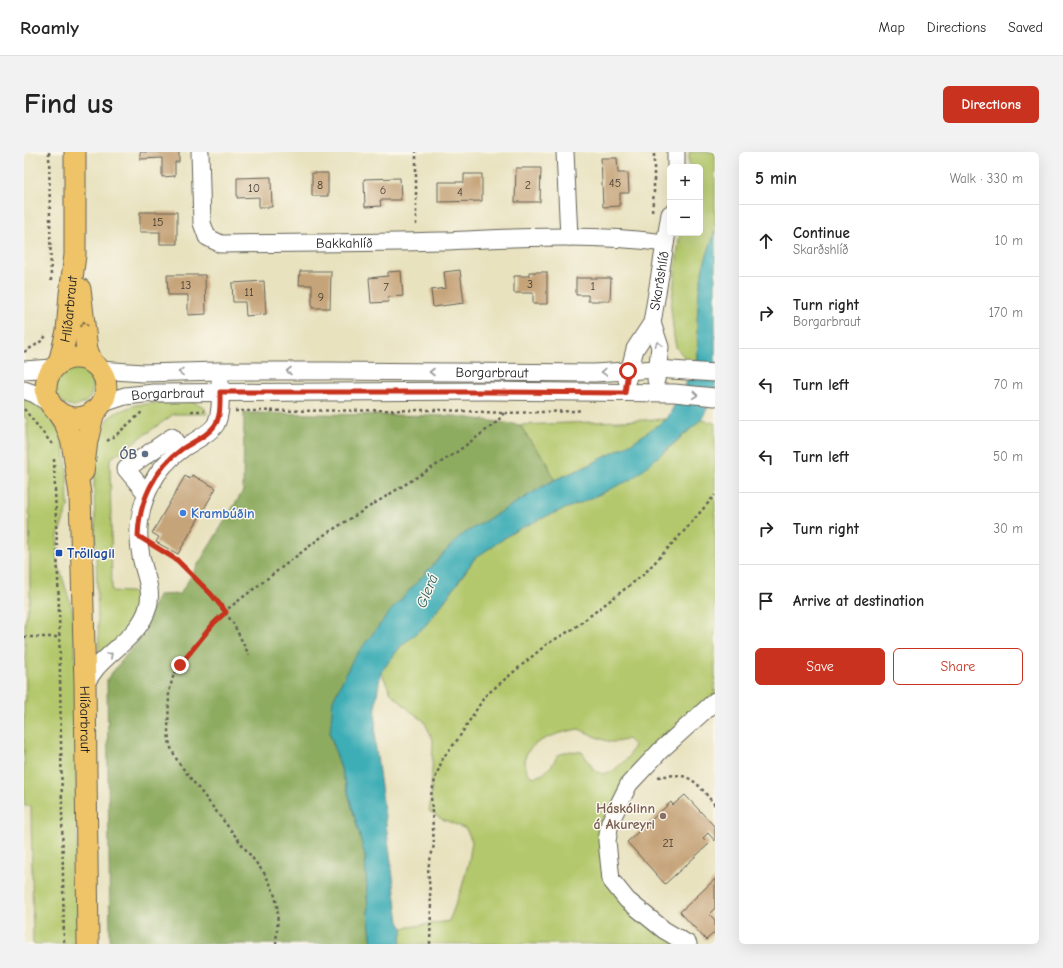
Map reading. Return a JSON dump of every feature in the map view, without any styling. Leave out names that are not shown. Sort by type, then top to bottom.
[{"type":"main road","name":"Hlíðarbraut","points":[[56,365],[67,331],[75,255],[75,152]]},
{"type":"main road","name":"Hlíðarbraut","points":[[75,255],[88,350],[96,366]]},
{"type":"main road","points":[[75,358],[84,359],[96,366],[104,378],[106,387],[105,396],[98,408],[87,416],[71,418],[63,415],[52,406],[46,394],[46,385],[48,375],[56,365],[66,359],[75,358]]},
{"type":"main road","name":"Hlíðarbraut","points":[[52,406],[66,425],[72,442],[80,494],[85,684],[88,944]]},
{"type":"main road","name":"Hlíðarbraut","points":[[80,494],[87,441],[98,408]]},
{"type":"street","name":"Bakkahlíð","points":[[200,152],[202,223],[207,237],[221,244],[416,242],[569,237],[627,238],[665,243]]},
{"type":"street","points":[[566,152],[569,237]]},
{"type":"street","points":[[676,152],[676,164]]},
{"type":"street","name":"Skarðshlíð","points":[[625,393],[628,371],[634,349],[652,323],[667,231]]},
{"type":"street","name":"Skarðshlíð","points":[[652,323],[660,347],[655,393]]},
{"type":"street","points":[[24,370],[56,365]]},
{"type":"street","name":"Borgarbraut","points":[[96,366],[143,374],[220,371],[594,373],[657,369],[715,373]]},
{"type":"street","points":[[85,684],[97,667],[130,636],[143,619],[148,607],[149,583],[141,557],[138,536],[141,509],[146,493],[160,469],[180,450],[207,433],[215,425],[220,411],[220,371]]},
{"type":"street","points":[[24,390],[35,394],[52,406]]},
{"type":"street","name":"Borgarbraut","points":[[98,408],[125,396],[154,393],[674,393],[715,397]]},
{"type":"street","points":[[146,493],[126,469],[172,437],[180,450]]},
{"type":"street","points":[[688,944],[664,930],[627,900],[611,880],[607,841],[610,822],[628,784],[660,751],[715,701]]},
{"type":"path","points":[[49,152],[51,285]]},
{"type":"path","points":[[416,152],[416,242]]},
{"type":"path","points":[[652,213],[654,192],[654,152]]},
{"type":"path","points":[[24,353],[39,343],[46,335]]},
{"type":"path","points":[[104,442],[115,436],[143,411],[144,407]]},
{"type":"path","points":[[24,409],[46,435],[53,447]]},
{"type":"path","points":[[189,411],[443,410],[504,413],[497,422],[454,454],[324,535],[226,612],[214,623],[180,665],[173,677],[169,692],[168,733],[170,746],[178,762],[264,873],[272,886],[277,901],[278,912],[276,944]]},
{"type":"path","points":[[143,411],[151,411]]},
{"type":"path","points":[[54,452],[59,637],[64,944]]},
{"type":"path","points":[[430,944],[431,906],[428,868],[434,845],[431,795],[443,758],[458,739],[486,696],[547,644],[573,629],[643,575],[715,495]]},
{"type":"path","points":[[138,536],[177,560],[211,594],[234,623],[249,655]]},
{"type":"path","points":[[24,638],[59,637]]},
{"type":"path","points":[[628,784],[675,774],[687,777],[697,784],[715,804]]},
{"type":"green space","points":[[689,152],[715,152],[715,231],[703,267],[699,291],[697,322],[698,361],[685,358],[676,347],[671,308],[680,236],[703,236],[703,164],[689,164]]},
{"type":"green space","points":[[70,368],[78,368],[88,373],[92,380],[92,394],[88,401],[78,406],[70,406],[60,401],[58,398],[55,391],[55,383],[60,373],[63,371]]},
{"type":"green space","points":[[24,398],[44,411],[62,436],[67,468],[68,507],[58,536],[57,560],[75,618],[78,944],[33,944],[31,806],[24,806],[24,701],[26,701],[25,622],[30,598],[29,464],[27,419],[24,417]]},
{"type":"green space","points":[[177,401],[194,402],[204,407],[207,414],[174,414],[110,459],[112,591],[145,593],[141,612],[125,634],[99,655],[94,486],[95,455],[100,433],[109,418],[117,412],[136,405]]},
{"type":"green space","points":[[244,413],[455,416],[520,425],[547,462],[554,480],[460,536],[330,734],[347,788],[365,856],[368,912],[372,944],[110,944],[107,679],[140,638],[158,595],[180,594],[243,491]]},
{"type":"green space","points":[[667,419],[630,444],[583,468],[554,480],[547,462],[520,425]]},
{"type":"green space","points":[[701,420],[715,423],[715,697],[618,802],[607,873],[682,944],[400,944],[403,928],[449,921],[461,890],[469,861],[472,841],[466,829],[440,818],[429,811],[431,799],[433,740],[424,721],[408,709],[391,693],[381,672],[401,646],[425,626],[475,558],[515,531],[607,491],[667,450]],"holes":[[[579,729],[612,742],[619,742],[628,739],[634,745],[628,758],[613,771],[603,774],[595,771],[582,752],[570,751],[558,755],[552,765],[543,774],[535,777],[528,774],[525,757],[535,744],[557,734]]]},
{"type":"water","name":"Glerá","points":[[715,231],[715,394],[701,420],[632,479],[515,531],[475,558],[425,626],[401,646],[381,672],[376,700],[375,742],[399,922],[403,928],[400,944],[372,944],[368,912],[365,856],[347,788],[330,734],[333,700],[353,659],[392,609],[460,536],[554,480],[583,468],[630,444],[667,419],[698,361],[697,322],[699,291],[703,267]]},
{"type":"building","points":[[140,152],[179,152],[179,162],[175,162],[175,176],[162,177],[162,158],[140,159]]},
{"type":"building","points":[[601,158],[617,158],[618,173],[628,173],[629,193],[620,193],[620,206],[603,207]]},
{"type":"building","points":[[516,168],[541,168],[540,202],[515,202]]},
{"type":"building","points":[[312,173],[328,173],[328,196],[312,196]]},
{"type":"building","points":[[464,174],[482,174],[482,201],[438,202],[438,182],[464,182]]},
{"type":"building","points":[[271,177],[272,207],[259,207],[259,197],[237,198],[237,178]]},
{"type":"building","points":[[400,178],[401,200],[380,200],[381,206],[365,207],[364,179]]},
{"type":"building","points":[[140,212],[177,212],[177,244],[160,244],[160,232],[140,232]]},
{"type":"building","points":[[460,270],[464,303],[433,307],[431,290],[446,288],[444,272]]},
{"type":"building","points":[[300,271],[331,271],[330,308],[312,308],[312,285],[299,285]]},
{"type":"building","points":[[401,271],[403,296],[388,297],[389,302],[371,303],[369,278],[388,276],[388,272]]},
{"type":"building","points":[[529,272],[547,272],[547,304],[533,304],[533,293],[514,293],[514,276],[529,276]]},
{"type":"building","points":[[167,275],[205,275],[206,314],[188,315],[188,295],[168,295]]},
{"type":"building","points":[[576,278],[611,278],[610,301],[588,301],[588,295],[576,295]]},
{"type":"building","points":[[264,281],[266,314],[246,316],[245,302],[233,302],[232,283]]},
{"type":"building","points":[[192,475],[216,488],[178,554],[156,542],[159,537],[152,533],[185,476],[190,479]]},
{"type":"building","points":[[685,795],[715,827],[715,841],[708,833],[703,838],[709,844],[665,884],[627,842],[671,802],[673,805]]},
{"type":"building","points":[[715,879],[715,908],[709,914],[715,920],[715,932],[706,940],[680,912]]},
{"type":"place","name":"ÓB","points":[[145,454]]},
{"type":"place","name":"Krambúðin","points":[[183,513]]},
{"type":"place","name":"Tröllagil","points":[[59,553]]},
{"type":"place","name":"Háskólinn á Akureyri","points":[[663,816]]},
{"type":"route","points":[[180,665],[214,623],[226,612],[211,594],[177,560],[138,536],[141,509],[146,493],[160,469],[180,450],[207,433],[215,425],[220,411],[220,392],[625,393],[628,371]]}]
